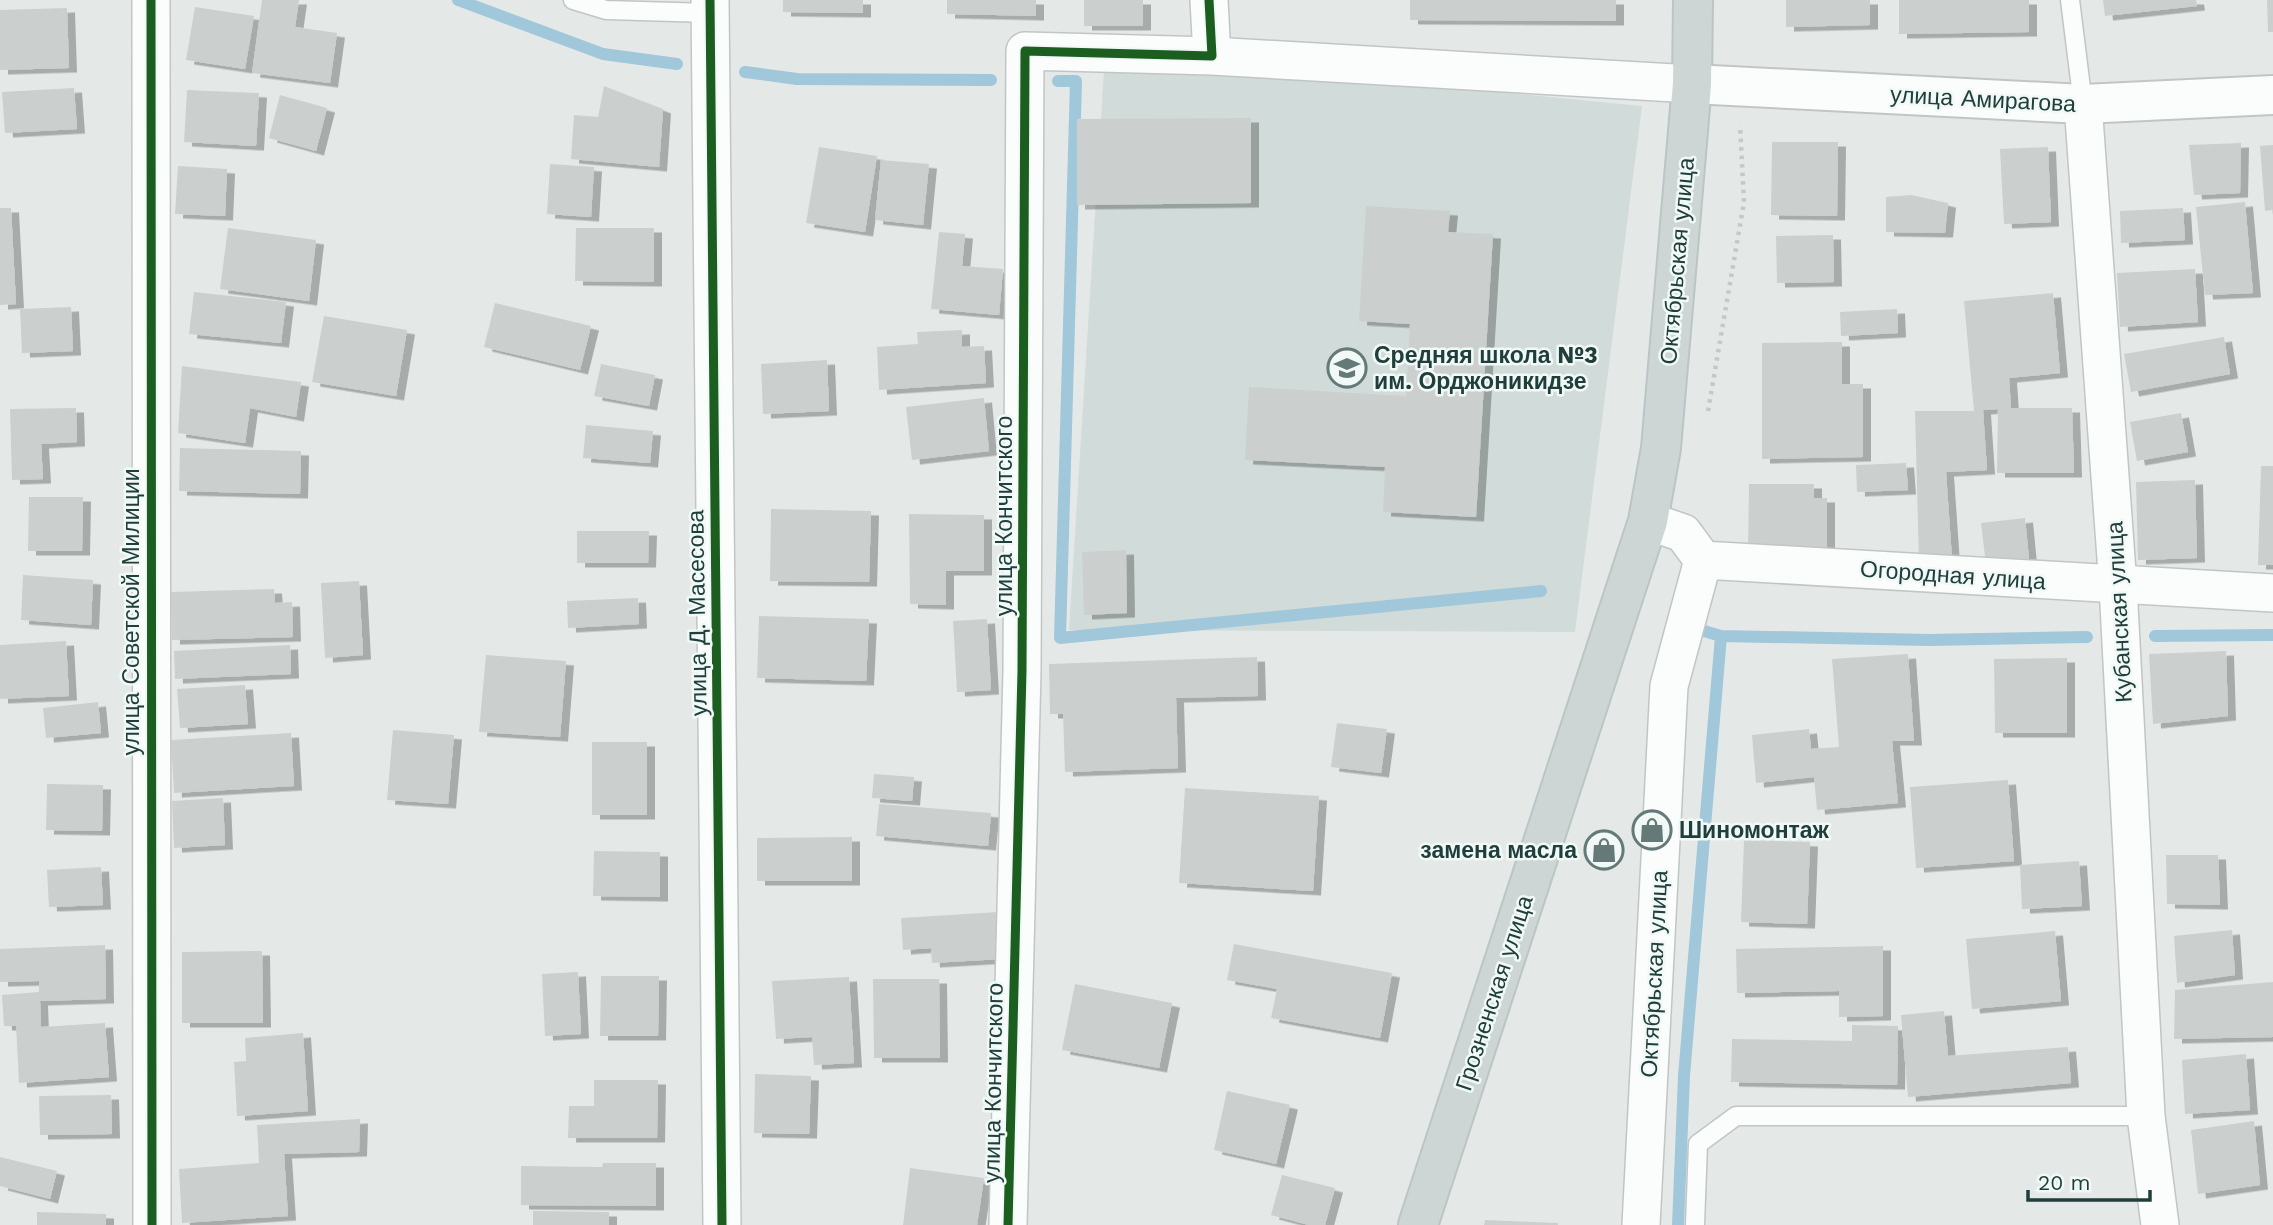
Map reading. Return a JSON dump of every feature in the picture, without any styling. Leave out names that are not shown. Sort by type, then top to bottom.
[{"type":"main road","name":"Октябрьская улица","points":[[1648,521],[1661,448],[1692,85],[1693,0]]},
{"type":"main road","name":"Грозненская улица","points":[[1418,1225],[1648,521]]},
{"type":"street","name":"улица Советской Милиции","points":[[151,0],[152,1225]]},
{"type":"street","points":[[1209,0],[1212,56],[1692,85]]},
{"type":"street","name":"улица Д. Масесова","points":[[710,6],[722,1225]]},
{"type":"street","name":"улица Кончитского","points":[[1008,1225],[1022,671],[1025,51],[1212,56]]},
{"type":"street","name":"улица Амирагова","points":[[1692,85],[2083,104],[2273,95]]},
{"type":"street","name":"Кубанская улица","points":[[2083,104],[2118,586],[2146,1116],[2160,1225]]},
{"type":"street","points":[[1648,521],[1683,533],[1703,560]]},
{"type":"street","name":"Огородная улица","points":[[1703,560],[2273,593]]},
{"type":"street","name":"Октябрьская улица","points":[[1641,1225],[1669,686],[1703,560]]},
{"type":"lane","points":[[573,0],[606,10],[710,6]]},
{"type":"lane","name":"Кубанская улица","points":[[2070,0],[2083,104]]},
{"type":"lane","points":[[1695,1225],[1698,1144],[1736,1116],[2146,1116]]},
{"type":"shaded area","name":"Средняя школа №3 им. Орджоникидзе","points":[[1105,54],[1642,106],[1575,632],[1069,630]]},
{"type":"building","points":[[262,0],[299,0],[295,27],[337,33],[330,83],[252,73]]},
{"type":"building","points":[[783,0],[863,0],[863,13],[783,12]]},
{"type":"building","points":[[947,0],[1036,0],[1036,16],[947,14]]},
{"type":"building","points":[[1084,0],[1143,0],[1143,26],[1084,26]]},
{"type":"building","points":[[1410,0],[1616,0],[1616,21],[1410,20]]},
{"type":"building","points":[[1786,0],[1870,0],[1870,25],[1786,27]]},
{"type":"building","points":[[1899,0],[2029,0],[2029,32],[1899,34]]},
{"type":"building","points":[[2103,0],[2196,0],[2197,6],[2105,16]]},
{"type":"building","points":[[2267,0],[2273,0],[2273,32],[2268,32]]},
{"type":"building","points":[[195,7],[254,16],[245,69],[186,60]]},
{"type":"building","points":[[67,8],[69,68],[0,70],[0,10]]},
{"type":"building","points":[[604,86],[663,109],[659,167],[571,159],[574,115],[598,117]]},
{"type":"building","points":[[74,88],[77,129],[5,133],[2,92]]},
{"type":"building","points":[[187,90],[259,93],[256,146],[184,142]]},
{"type":"building","points":[[280,95],[327,108],[316,151],[269,138]]},
{"type":"building","points":[[1251,118],[1251,203],[1077,205],[1077,119]]},
{"type":"building","points":[[1772,142],[1838,142],[1837,216],[1771,215]]},
{"type":"building","points":[[2241,143],[2240,193],[2194,195],[2189,145]]},
{"type":"building","points":[[2273,145],[2273,210],[2265,211],[2260,146]]},
{"type":"building","points":[[819,147],[877,156],[865,232],[806,223]]},
{"type":"building","points":[[2048,147],[2051,222],[2004,224],[2000,149]]},
{"type":"building","points":[[881,160],[929,164],[923,225],[875,220]]},
{"type":"building","points":[[550,164],[594,167],[591,217],[547,214]]},
{"type":"building","points":[[178,166],[227,169],[225,216],[175,214]]},
{"type":"building","points":[[1911,195],[1948,203],[1945,233],[1886,232],[1886,197]]},
{"type":"building","points":[[2245,202],[2253,293],[2205,295],[2196,207]]},
{"type":"building","points":[[1366,206],[1450,211],[1448,232],[1493,234],[1476,517],[1383,512],[1385,467],[1245,460],[1249,387],[1406,396],[1410,324],[1359,321]]},
{"type":"building","points":[[0,208],[11,208],[16,304],[0,305]]},
{"type":"building","points":[[2183,208],[2185,240],[2121,243],[2120,211]]},
{"type":"building","points":[[228,228],[316,240],[309,301],[220,289]]},
{"type":"building","points":[[576,228],[654,228],[654,282],[575,281]]},
{"type":"building","points":[[939,232],[965,234],[962,266],[1003,269],[999,315],[931,309]]},
{"type":"building","points":[[1833,235],[1834,282],[1777,283],[1776,236]]},
{"type":"building","points":[[2195,269],[2198,322],[2120,327],[2117,273]]},
{"type":"building","points":[[194,292],[286,302],[281,343],[189,334]]},
{"type":"building","points":[[2053,293],[2060,373],[2009,378],[2011,408],[2072,408],[2074,473],[1997,473],[1998,409],[1983,410],[1987,470],[1946,472],[1952,559],[1919,562],[1915,411],[1974,411],[1964,301]]},
{"type":"building","points":[[495,303],[591,326],[580,370],[484,347]]},
{"type":"building","points":[[71,307],[73,351],[22,353],[20,309]]},
{"type":"building","points":[[1897,309],[1898,333],[1841,336],[1840,312]]},
{"type":"building","points":[[324,316],[407,330],[396,396],[312,382]]},
{"type":"building","points":[[962,330],[962,347],[984,346],[986,383],[879,390],[877,347],[918,344],[917,332]]},
{"type":"building","points":[[2224,337],[2230,374],[2131,392],[2124,354]]},
{"type":"building","points":[[1842,342],[1842,384],[1863,384],[1863,457],[1762,459],[1762,343]]},
{"type":"building","points":[[827,360],[829,411],[763,414],[761,364]]},
{"type":"building","points":[[601,364],[655,375],[649,406],[594,396]]},
{"type":"building","points":[[182,366],[301,382],[296,417],[250,408],[245,443],[178,433]]},
{"type":"building","points":[[984,398],[989,451],[912,460],[906,407]]},
{"type":"building","points":[[76,408],[77,442],[41,444],[43,479],[12,480],[10,409]]},
{"type":"building","points":[[2181,413],[2188,452],[2137,461],[2130,422]]},
{"type":"building","points":[[586,425],[653,431],[650,463],[583,458]]},
{"type":"building","points":[[180,448],[301,451],[300,494],[179,491]]},
{"type":"building","points":[[1906,463],[1908,490],[1857,492],[1856,465]]},
{"type":"building","points":[[2261,466],[2273,466],[2273,565],[2258,565]]},
{"type":"building","points":[[2195,480],[2197,558],[2138,560],[2136,482]]},
{"type":"building","points":[[1749,484],[1814,484],[1814,498],[1827,498],[1827,555],[1748,555]]},
{"type":"building","points":[[29,497],[83,497],[82,551],[28,551]]},
{"type":"building","points":[[771,509],[871,511],[869,582],[770,581]]},
{"type":"building","points":[[909,514],[984,515],[984,571],[946,571],[946,605],[910,604]]},
{"type":"building","points":[[2025,518],[2029,559],[1986,565],[1981,523]]},
{"type":"building","points":[[577,531],[649,531],[648,563],[577,563]]},
{"type":"building","points":[[1126,550],[1127,613],[1084,615],[1082,552]]},
{"type":"building","points":[[23,575],[93,580],[91,625],[21,620]]},
{"type":"building","points":[[359,581],[363,655],[325,658],[321,583]]},
{"type":"building","points":[[274,589],[275,603],[292,602],[293,637],[172,640],[171,592]]},
{"type":"building","points":[[638,598],[639,624],[568,628],[567,601]]},
{"type":"building","points":[[759,616],[869,619],[866,681],[757,678]]},
{"type":"building","points":[[987,619],[991,690],[957,692],[953,621]]},
{"type":"building","points":[[66,641],[69,696],[0,699],[0,645]]},
{"type":"building","points":[[290,645],[291,674],[175,679],[174,651]]},
{"type":"building","points":[[2226,651],[2228,716],[2153,724],[2149,654]]},
{"type":"building","points":[[1908,654],[1914,741],[1892,741],[1898,803],[1817,810],[1814,777],[1756,783],[1752,735],[1809,729],[1811,749],[1839,747],[1832,659]]},
{"type":"building","points":[[486,655],[566,661],[560,737],[479,732]]},
{"type":"building","points":[[1257,657],[1258,696],[1176,698],[1178,768],[1065,772],[1063,714],[1050,714],[1049,664]]},
{"type":"building","points":[[2067,658],[2067,733],[1995,733],[1994,659]]},
{"type":"building","points":[[245,685],[248,724],[180,728],[177,689]]},
{"type":"building","points":[[98,702],[101,733],[46,738],[43,708]]},
{"type":"building","points":[[1337,723],[1387,729],[1381,773],[1331,767]]},
{"type":"building","points":[[393,730],[454,735],[448,804],[387,800]]},
{"type":"building","points":[[291,733],[294,786],[174,793],[171,740]]},
{"type":"building","points":[[592,742],[647,742],[647,815],[592,815]]},
{"type":"building","points":[[874,774],[914,777],[912,801],[872,798]]},
{"type":"building","points":[[2008,780],[2014,861],[1916,868],[1910,787]]},
{"type":"building","points":[[47,784],[103,785],[102,831],[46,830]]},
{"type":"building","points":[[1185,788],[1319,796],[1313,891],[1179,883]]},
{"type":"building","points":[[223,798],[225,845],[174,848],[172,801]]},
{"type":"building","points":[[879,804],[991,813],[988,846],[876,836]]},
{"type":"building","points":[[852,837],[852,881],[757,881],[757,838]]},
{"type":"building","points":[[1744,840],[1810,842],[1807,924],[1741,922]]},
{"type":"building","points":[[594,851],[660,852],[660,897],[593,896]]},
{"type":"building","points":[[2166,855],[2218,855],[2220,905],[2167,904]]},
{"type":"building","points":[[2079,861],[2082,906],[2022,909],[2020,865]]},
{"type":"building","points":[[101,867],[103,905],[49,907],[47,870]]},
{"type":"building","points":[[998,912],[1001,959],[932,963],[931,948],[903,950],[901,918]]},
{"type":"building","points":[[2232,930],[2235,975],[2177,983],[2174,936]]},
{"type":"building","points":[[2055,931],[2061,1001],[1972,1009],[1966,939]]},
{"type":"building","points":[[1234,944],[1392,973],[1380,1038],[1271,1018],[1277,989],[1227,980]]},
{"type":"building","points":[[105,945],[106,999],[40,1001],[41,1027],[105,1023],[109,1077],[19,1083],[16,1026],[4,1026],[2,995],[39,992],[39,981],[0,982],[0,949]]},
{"type":"building","points":[[1883,946],[1883,1016],[1839,1017],[1839,991],[1737,993],[1736,949]]},
{"type":"building","points":[[262,951],[263,1023],[182,1023],[182,952]]},
{"type":"building","points":[[578,972],[581,1034],[545,1036],[542,974]]},
{"type":"building","points":[[601,976],[659,976],[658,1036],[600,1036]]},
{"type":"building","points":[[849,977],[854,1063],[814,1065],[812,1037],[776,1039],[772,981]]},
{"type":"building","points":[[873,979],[939,979],[940,1058],[874,1058]]},
{"type":"building","points":[[2273,982],[2273,1037],[2174,1039],[2175,990]]},
{"type":"building","points":[[1075,984],[1172,1003],[1159,1068],[1062,1050]]},
{"type":"building","points":[[1944,1011],[1948,1056],[2068,1047],[2071,1083],[1908,1097],[1901,1015]]},
{"type":"building","points":[[1852,1025],[1898,1026],[1897,1085],[1731,1082],[1732,1039],[1852,1041]]},
{"type":"building","points":[[303,1033],[308,1111],[237,1116],[234,1062],[246,1061],[245,1038]]},
{"type":"building","points":[[2246,1054],[2250,1110],[2185,1114],[2182,1060]]},
{"type":"building","points":[[755,1074],[811,1076],[809,1134],[754,1133]]},
{"type":"building","points":[[594,1080],[658,1080],[657,1138],[568,1138],[569,1106],[594,1106]]},
{"type":"building","points":[[1227,1091],[1290,1105],[1276,1164],[1214,1150]]},
{"type":"building","points":[[111,1095],[112,1134],[40,1135],[39,1096]]},
{"type":"building","points":[[360,1119],[359,1152],[284,1154],[288,1216],[182,1223],[179,1169],[259,1163],[257,1125]]},
{"type":"building","points":[[2254,1121],[2260,1185],[2198,1194],[2191,1130]]},
{"type":"building","points":[[0,1157],[57,1171],[50,1199],[0,1186]]},
{"type":"building","points":[[603,1163],[656,1163],[656,1206],[521,1205],[521,1166],[602,1167]]},
{"type":"building","points":[[910,1168],[984,1178],[977,1225],[903,1225]]},
{"type":"building","points":[[1282,1175],[1335,1188],[1325,1225],[1309,1225],[1271,1215]]},
{"type":"building","points":[[533,1211],[609,1212],[609,1225],[533,1225]]},
{"type":"building","points":[[37,1212],[106,1214],[106,1225],[37,1225]]},
{"type":"building","points":[[1485,1220],[1558,1223],[1558,1225],[1484,1225]]},
{"type":"waterway","points":[[458,0],[603,54],[677,64]]},
{"type":"waterway","points":[[745,72],[797,79],[991,80]]},
{"type":"waterway","points":[[1058,81],[1076,81],[1060,638],[1541,591]]},
{"type":"waterway","points":[[1704,631],[1721,636],[1929,640],[2087,637]]},
{"type":"waterway","points":[[2155,636],[2273,635]]},
{"type":"waterway","points":[[1678,1225],[1684,1076],[1721,636]]},
{"type":"cycle path","points":[[151,0],[152,1225]]},
{"type":"cycle path","points":[[710,0],[722,1225]]},
{"type":"cycle path","points":[[1008,1225],[1022,671],[1025,51],[1212,56],[1209,0]]},
{"type":"place","name":"Средняя школа №3 им. Орджоникидзе","points":[[1347,368]]},
{"type":"place","name":"Шиномонтаж","points":[[1652,830]]},
{"type":"place","name":"замена масла","points":[[1604,850]]}]
